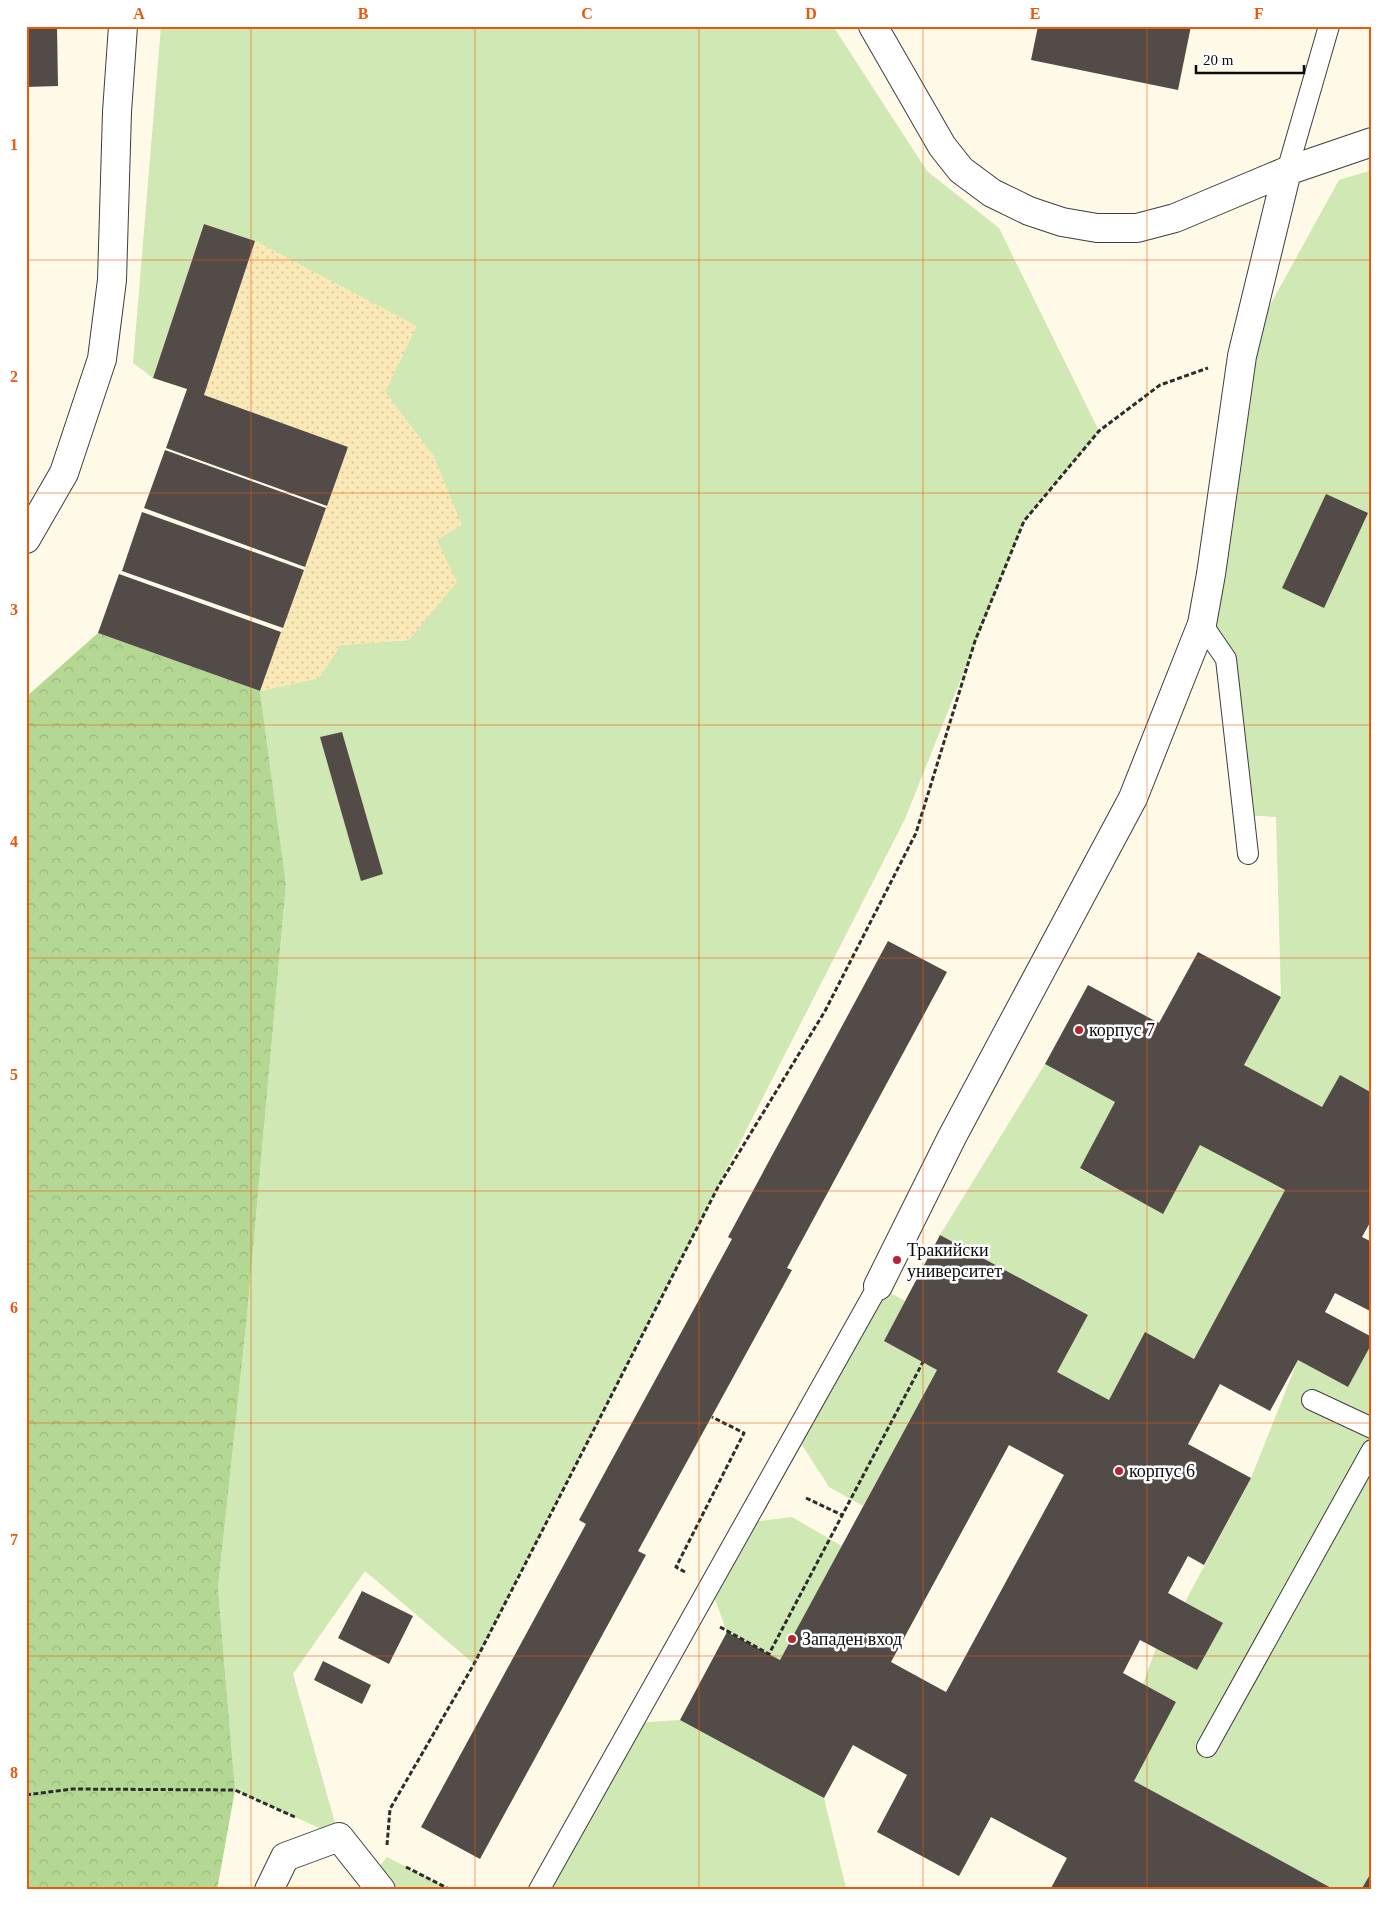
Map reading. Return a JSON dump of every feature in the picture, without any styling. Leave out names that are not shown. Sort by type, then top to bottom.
[{"type":"street","points":[[26,539],[64,473],[102,360],[112,280],[117,112],[123,26]]},
{"type":"street","points":[[873,26],[942,146],[961,170],[992,193],[1028,211],[1062,222],[1097,228],[1138,228],[1175,218],[1287,171],[1372,142]]},
{"type":"street","points":[[878,1286],[952,1136],[1132,798],[1202,624],[1211,574],[1242,356],[1287,171]]},
{"type":"street","points":[[269,1890],[285,1858],[338,1837],[381,1890]]},
{"type":"lane","points":[[1287,171],[1329,26]]},
{"type":"lane","points":[[1202,624],[1226,659],[1248,854]]},
{"type":"lane","points":[[539,1890],[878,1286]]},
{"type":"lane","points":[[1312,1400],[1372,1428]]},
{"type":"lane","points":[[1207,1747],[1372,1450]]},
{"type":"path","points":[[387,1848],[390,1809],[474,1664],[718,1187],[825,1011],[916,833],[974,641],[1024,521],[1099,432],[1160,385],[1242,356]]},
{"type":"path","points":[[695,1613],[769,1654],[923,1362]]},
{"type":"path","points":[[710,1586],[676,1567],[744,1433],[712,1417]]},
{"type":"path","points":[[806,1498],[842,1515]]},
{"type":"path","points":[[26,1795],[72,1789],[236,1790],[338,1837]]},
{"type":"path","points":[[403,1865],[451,1890]]},
{"type":"green space","points":[[161,26],[833,26],[927,171],[999,228],[1099,431],[1024,521],[905,819],[474,1664],[365,1571],[293,1674],[339,1837],[235,1790],[218,1588],[247,1316],[286,884],[260,691],[319,678],[340,645],[409,640],[437,540],[434,457],[385,392],[416,326],[255,241],[204,224],[153,378],[133,363]]},
{"type":"green space","points":[[1372,170],[1372,1093],[1340,1076],[1322,1107],[1244,1065],[1281,997],[1276,817],[1244,815],[1226,659],[1202,624],[1242,356],[1339,180]]},
{"type":"green space","points":[[98,633],[260,691],[286,884],[247,1316],[218,1588],[235,1790],[217,1890],[26,1890],[26,697]]},
{"type":"green space","points":[[1045,1064],[1115,1102],[1080,1169],[1163,1213],[1200,1145],[1285,1190],[1194,1359],[1145,1333],[1109,1400],[1057,1372],[1088,1315],[940,1235]]},
{"type":"green space","points":[[878,1286],[905,1301],[884,1341],[937,1370],[863,1506],[829,1487],[795,1434]]},
{"type":"green space","points":[[1372,1342],[1372,1871],[1361,1890],[1335,1890],[1134,1781],[1176,1702],[1143,1684],[1156,1648],[1197,1670],[1223,1623],[1185,1602],[1251,1478],[1298,1360],[1348,1387]]},
{"type":"green space","points":[[792,1517],[842,1546],[780,1660],[727,1632],[710,1586],[745,1523]]},
{"type":"green space","points":[[680,1720],[824,1798],[846,1888],[849,1890],[539,1890],[633,1723]]},
{"type":"green space","points":[[387,1857],[451,1890],[400,1890],[378,1868]]},
{"type":"sand","points":[[255,241],[417,326],[385,392],[434,457],[462,525],[437,540],[457,582],[409,640],[341,645],[319,678],[260,691],[348,447],[204,395]]},
{"type":"building","points":[[26,26],[57,26],[58,86],[26,87]]},
{"type":"building","points":[[1038,26],[1191,26],[1178,90],[1031,60]]},
{"type":"building","points":[[204,224],[255,241],[204,395],[348,447],[327,506],[166,448],[187,389],[153,378]]},
{"type":"building","points":[[165,450],[326,508],[305,567],[144,508]]},
{"type":"building","points":[[1326,494],[1368,513],[1324,608],[1282,588]]},
{"type":"building","points":[[142,512],[304,570],[283,628],[122,571]]},
{"type":"building","points":[[119,574],[281,632],[260,691],[98,633]]},
{"type":"building","points":[[342,732],[383,874],[361,881],[320,737]]},
{"type":"building","points":[[888,941],[947,972],[787,1268],[792,1270],[638,1551],[646,1555],[480,1859],[421,1827],[586,1524],[579,1520],[732,1239],[728,1237]]},
{"type":"building","points":[[1198,952],[1281,997],[1244,1065],[1322,1107],[1340,1075],[1372,1093],[1372,1219],[1362,1237],[1372,1242],[1372,1312],[1335,1293],[1325,1312],[1372,1337],[1372,1343],[1348,1387],[1298,1360],[1270,1411],[1220,1384],[1188,1444],[1251,1478],[1204,1565],[1188,1556],[1168,1593],[1223,1623],[1197,1670],[1140,1640],[1123,1673],[1176,1702],[1134,1781],[1335,1890],[1050,1890],[1067,1858],[991,1817],[959,1876],[877,1832],[907,1775],[853,1745],[824,1798],[680,1720],[727,1632],[780,1660],[937,1370],[884,1341],[940,1235],[1088,1315],[1057,1372],[1109,1400],[1145,1332],[1194,1359],[1285,1190],[1200,1145],[1163,1214],[1080,1168],[1115,1102],[1045,1064],[1088,985],[1159,1023]],"holes":[[[1009,1445],[1064,1475],[946,1692],[891,1662]]]},
{"type":"building","points":[[362,1591],[413,1616],[389,1664],[338,1638]]},
{"type":"building","points":[[323,1661],[371,1685],[362,1704],[314,1680]]},
{"type":"building","points":[[1372,1871],[1372,1890],[1361,1890]]},
{"type":"place","name":"корпус 7","points":[[1079,1030]]},
{"type":"place","name":"Тракийски университет","points":[[897,1260]]},
{"type":"place","name":"корпус 6","points":[[1119,1471]]},
{"type":"place","name":"Западен вход","points":[[792,1639]]}]
